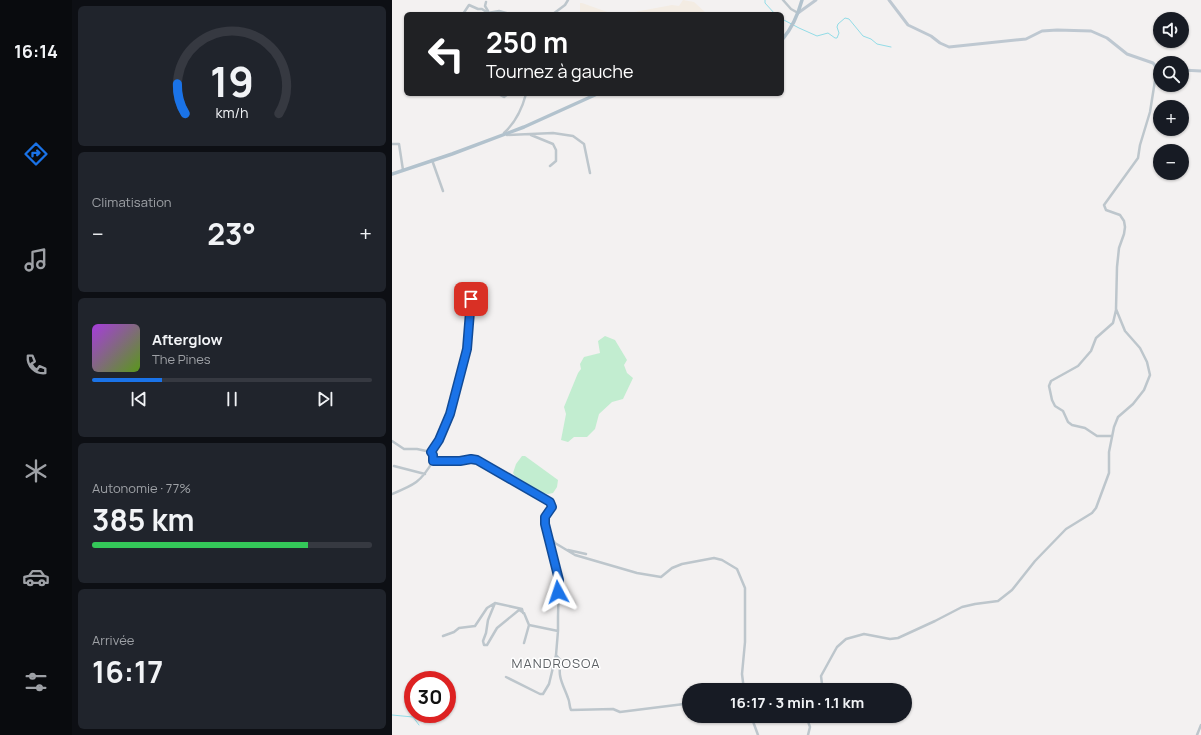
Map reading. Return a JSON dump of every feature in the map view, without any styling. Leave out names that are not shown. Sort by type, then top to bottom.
[{"type":"main road","points":[[784,37],[798,13],[802,0]]},
{"type":"main road","points":[[392,174],[452,154],[524,127],[593,96]]},
{"type":"street","points":[[556,12],[565,5],[568,0]]},
{"type":"street","points":[[782,0],[791,9],[798,13],[816,0]]},
{"type":"street","points":[[888,0],[908,24],[949,47],[1026,39],[1042,31],[1091,31],[1106,38],[1127,54],[1153,64]]},
{"type":"street","points":[[486,1],[485,6],[487,12]]},
{"type":"street","points":[[464,12],[469,5],[478,9],[482,8],[486,12]]},
{"type":"street","points":[[1189,70],[1201,71]]},
{"type":"street","points":[[1112,436],[1097,436],[1085,428],[1072,425],[1068,422],[1063,412],[1055,406],[1049,386],[1051,381],[1078,366],[1091,351],[1096,338],[1113,323],[1116,309],[1118,254],[1125,227],[1124,221],[1120,215],[1106,210],[1104,205],[1138,158],[1154,92]]},
{"type":"street","points":[[502,135],[511,126],[519,112],[525,96]]},
{"type":"street","points":[[502,135],[553,133],[573,136],[584,144],[590,173]]},
{"type":"street","points":[[528,135],[553,144],[556,150],[556,161],[550,166]]},
{"type":"street","points":[[392,144],[398,144],[403,170]]},
{"type":"street","points":[[432,160],[442,191]]},
{"type":"street","points":[[431,452],[439,440],[450,414],[467,349],[472,285]]},
{"type":"street","points":[[822,683],[821,676],[837,647],[846,639],[864,634],[890,639],[898,638],[962,607],[998,601],[1012,590],[1035,561],[1066,529],[1092,513],[1096,508],[1109,473],[1109,452],[1118,417],[1133,404],[1144,390],[1150,375],[1148,362],[1140,348],[1125,331],[1116,309]]},
{"type":"street","points":[[392,441],[404,449],[417,449],[431,452]]},
{"type":"street","points":[[392,494],[414,484],[425,474],[433,461],[433,455],[431,452]]},
{"type":"street","points":[[433,461],[477,460],[550,502],[552,507],[545,517],[547,532],[559,580],[556,655],[549,684],[543,694],[536,693],[506,677]]},
{"type":"street","points":[[394,466],[425,474]]},
{"type":"street","points":[[547,532],[554,543],[575,555],[637,573],[661,577],[672,568],[682,564],[714,558],[722,560],[738,569],[745,588],[745,642],[742,674],[743,683]]},
{"type":"street","points":[[565,549],[586,554]]},
{"type":"street","points":[[495,603],[488,620],[486,634],[483,641],[484,645],[487,644],[497,628],[506,620],[519,610],[524,613]]},
{"type":"street","points":[[443,636],[454,632],[459,628],[475,626],[482,618],[487,608],[495,603],[522,609],[528,625],[524,644]]},
{"type":"street","points":[[528,625],[558,631]]},
{"type":"street","points":[[556,655],[561,661],[559,673],[571,710],[613,709],[620,712],[682,704]]},
{"type":"street","points":[[753,723],[758,735]]},
{"type":"street","points":[[808,735],[810,727],[809,723]]},
{"type":"street","points":[[1197,735],[1201,725]]},
{"type":"green space","points":[[605,336],[615,340],[627,360],[624,365],[627,373],[633,378],[623,399],[612,402],[599,414],[595,429],[587,437],[574,437],[568,442],[561,440],[566,414],[564,407],[581,369],[580,364],[584,357],[600,353],[598,341]]},
{"type":"green space","points":[[522,456],[525,456],[558,480],[557,487],[553,493],[543,493],[515,476],[513,473],[516,464]]},
{"type":"sand","points":[[683,0],[694,2],[705,12],[635,12],[672,5],[679,6]]},
{"type":"sand","points":[[580,3],[582,3],[607,12],[580,12]]},
{"type":"waterway","points":[[765,0],[765,3],[773,12]]},
{"type":"waterway","points":[[784,20],[817,36],[828,33],[837,38],[839,33],[837,27],[838,24],[845,18],[849,19],[863,36],[871,39],[877,44],[891,47]]},
{"type":"waterway","points":[[392,715],[413,717],[419,725]]},
{"type":"district","name":"MANDROSOA","points":[[556,663]]},
{"type":"route","points":[[471,299],[467,349],[450,414],[439,440],[431,452],[433,455],[433,461],[477,460],[550,502],[552,507],[545,517],[545,524],[559,580],[558,592]]}]
